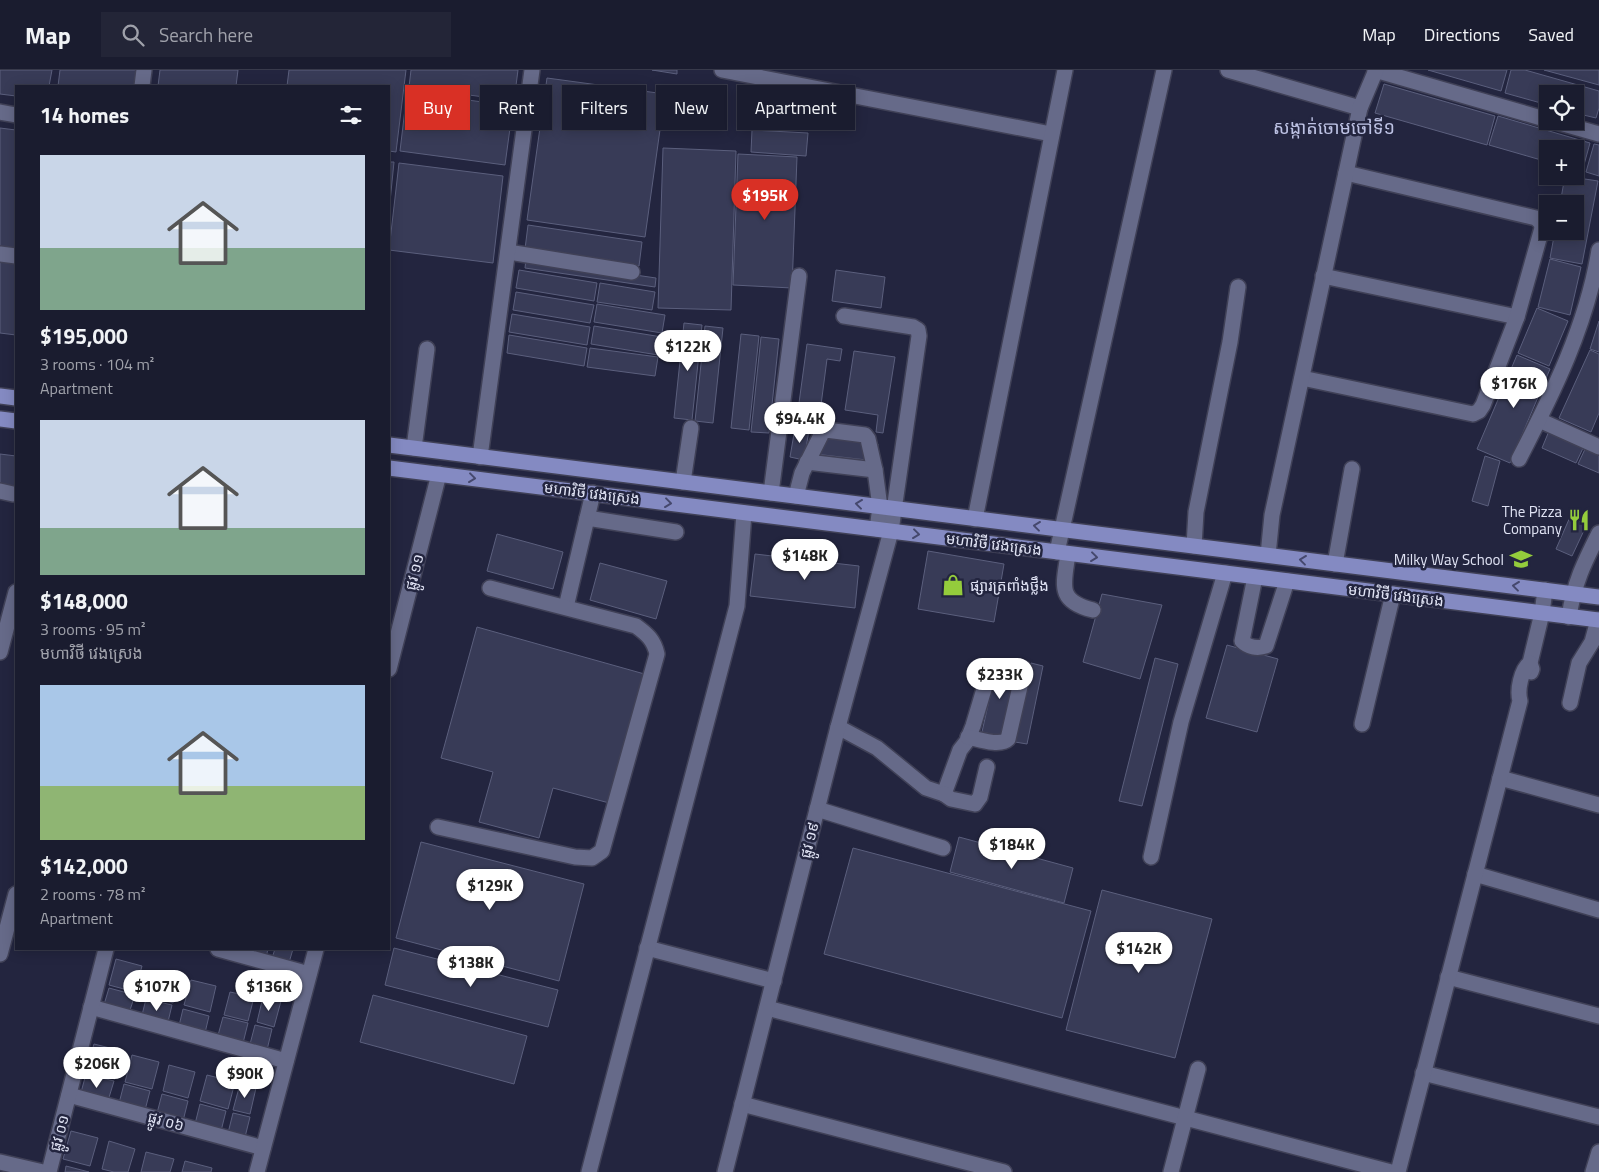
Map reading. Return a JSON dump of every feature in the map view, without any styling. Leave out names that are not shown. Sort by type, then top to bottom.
[{"type":"main road","points":[[0,396],[15,398]]},
{"type":"main road","points":[[0,419],[15,421]]},
{"type":"main road","name":"មហាវិថី វេងស្រេង","points":[[390,445],[1599,597]]},
{"type":"main road","name":"មហាវិថី វេងស្រេង","points":[[390,468],[1599,620]]},
{"type":"street","points":[[142,85],[144,70]]},
{"type":"street","points":[[480,456],[532,70]]},
{"type":"street","points":[[722,70],[1051,134]]},
{"type":"street","points":[[975,518],[1065,70]]},
{"type":"street","points":[[1093,610],[1073,602],[1065,593],[1062,530],[1164,70]]},
{"type":"street","points":[[1228,70],[1360,108]]},
{"type":"street","points":[[1268,555],[1272,515],[1360,108],[1376,70],[1539,117]]},
{"type":"street","points":[[0,112],[15,115]]},
{"type":"street","points":[[1584,130],[1599,134]]},
{"type":"street","points":[[1302,378],[1473,414],[1479,411],[1517,317],[1542,228],[1541,223],[1536,218],[1346,173]]},
{"type":"street","points":[[1519,459],[1578,334],[1597,272],[1599,250]]},
{"type":"street","points":[[508,252],[632,272]]},
{"type":"street","points":[[0,254],[15,256]]},
{"type":"street","points":[[771,493],[799,276]]},
{"type":"street","points":[[1324,276],[1517,317]]},
{"type":"street","points":[[1194,546],[1196,512],[1230,342],[1238,287]]},
{"type":"street","name":"ផ្លូវ ១៩","points":[[725,1172],[838,727],[884,530],[919,336],[918,330],[913,327],[844,316]]},
{"type":"street","points":[[414,448],[427,349]]},
{"type":"street","points":[[1539,420],[1599,447]]},
{"type":"street","points":[[683,482],[691,428]]},
{"type":"street","points":[[796,496],[802,473],[822,433],[829,429],[865,435],[868,439],[887,508]]},
{"type":"street","points":[[808,462],[875,470]]},
{"type":"street","points":[[1335,564],[1352,470]]},
{"type":"street","name":"ផ្លូវ ១១","points":[[390,665],[439,474]]},
{"type":"street","points":[[566,607],[593,494]]},
{"type":"street","points":[[589,1172],[737,606],[744,513]]},
{"type":"street","points":[[587,518],[676,532]]},
{"type":"street","points":[[1570,617],[1573,594],[1581,569],[1599,532]]},
{"type":"street","points":[[1151,857],[1181,722],[1225,573]]},
{"type":"street","points":[[1255,577],[1242,641],[1246,645],[1259,649],[1266,646],[1287,581]]},
{"type":"street","points":[[438,827],[576,857],[592,858],[602,851],[657,654],[648,634],[636,626],[490,588]]},
{"type":"street","points":[[1398,1172],[1520,700],[1518,695],[1524,668],[1530,663],[1542,613],[1544,590]]},
{"type":"street","points":[[1362,724],[1393,594]]},
{"type":"street","points":[[0,652],[3,630],[15,595]]},
{"type":"street","points":[[1570,703],[1579,663],[1592,642],[1599,620]]},
{"type":"street","points":[[944,794],[960,750],[973,726],[990,669]]},
{"type":"street","points":[[968,737],[999,743],[1008,740],[1024,669]]},
{"type":"street","points":[[838,727],[877,748],[926,788],[944,794],[951,799],[975,804],[980,797],[987,767]]},
{"type":"street","points":[[1500,778],[1599,805]]},
{"type":"street","points":[[817,810],[943,848]]},
{"type":"street","points":[[1475,874],[1599,910]]},
{"type":"street","points":[[0,954],[15,898]]},
{"type":"street","points":[[648,948],[774,981]]},
{"type":"street","name":"ផ្លូវ ០១","points":[[49,1172],[106,950]]},
{"type":"street","points":[[222,950],[309,974]]},
{"type":"street","points":[[257,1172],[316,950]]},
{"type":"street","points":[[1448,977],[1599,1016]]},
{"type":"street","points":[[91,1007],[286,1061]]},
{"type":"street","points":[[767,1008],[1392,1172]]},
{"type":"street","points":[[1171,1172],[1198,1070]]},
{"type":"street","points":[[1423,1073],[1599,1117]]},
{"type":"street","name":"ផ្លូវ ០៦","points":[[69,1095],[263,1148]]},
{"type":"street","points":[[742,1104],[1004,1172]]},
{"type":"street","points":[[1593,1172],[1599,1152]]},
{"type":"street","points":[[0,1162],[43,1172]]},
{"type":"building","points":[[0,70],[52,70],[49,85],[15,85],[15,96],[0,94]]},
{"type":"building","points":[[60,70],[137,70],[135,85],[58,85]]},
{"type":"building","points":[[160,70],[238,70],[236,85],[158,85]]},
{"type":"building","points":[[289,70],[406,70],[396,152],[390,151],[390,85],[287,85]]},
{"type":"building","points":[[411,70],[518,70],[516,85],[480,85],[480,96],[470,95],[470,85],[409,85]]},
{"type":"building","points":[[652,70],[677,70],[677,74]]},
{"type":"building","points":[[1428,70],[1507,70],[1501,91]]},
{"type":"building","points":[[1511,70],[1525,70],[1578,85],[1539,85],[1539,102],[1505,93]]},
{"type":"building","points":[[1544,70],[1599,70],[1599,85]]},
{"type":"building","points":[[547,78],[599,85],[562,85],[562,130],[646,130],[646,91],[656,93],[656,130],[660,130],[645,237],[527,220],[540,130],[552,130],[552,85],[546,85]]},
{"type":"building","points":[[1384,84],[1495,116],[1487,145],[1375,113]]},
{"type":"building","points":[[1584,87],[1599,91],[1599,108],[1596,118],[1584,115]]},
{"type":"building","points":[[470,100],[480,102],[480,130],[510,130],[505,165],[400,151],[405,109],[405,130],[470,130]]},
{"type":"building","points":[[1498,116],[1539,128],[1539,130],[1546,130],[1580,140],[1539,140],[1539,159],[1489,145]]},
{"type":"building","points":[[0,128],[15,130],[15,252],[0,250]]},
{"type":"building","points":[[752,130],[808,133],[806,156],[751,152]]},
{"type":"building","points":[[1584,141],[1590,143],[1584,165]]},
{"type":"building","points":[[1594,144],[1599,145],[1599,176],[1586,172]]},
{"type":"building","points":[[663,148],[736,151],[731,310],[658,308]]},
{"type":"building","points":[[738,154],[797,157],[792,288],[733,285]]},
{"type":"building","points":[[390,162],[394,162],[390,202]]},
{"type":"building","points":[[399,163],[503,176],[493,263],[390,250]]},
{"type":"building","points":[[1584,179],[1598,181],[1582,264],[1550,258],[1553,240],[1584,240],[1584,195],[1562,195],[1563,185],[1584,185]]},
{"type":"building","points":[[528,225],[642,242],[639,266],[525,249]]},
{"type":"building","points":[[0,258],[15,260],[15,335],[0,333]]},
{"type":"building","points":[[526,259],[656,278],[655,287],[525,268]]},
{"type":"building","points":[[1550,259],[1581,267],[1570,315],[1538,307]]},
{"type":"building","points":[[519,270],[597,283],[594,301],[516,288]]},
{"type":"building","points":[[836,270],[885,277],[881,308],[832,301]]},
{"type":"building","points":[[600,283],[655,292],[652,310],[597,302]]},
{"type":"building","points":[[516,292],[594,305],[590,323],[513,310]]},
{"type":"building","points":[[597,304],[665,315],[662,333],[594,322]]},
{"type":"building","points":[[1537,308],[1568,321],[1549,366],[1518,353]]},
{"type":"building","points":[[512,314],[590,327],[587,345],[509,332]]},
{"type":"building","points":[[1599,321],[1599,352],[1590,349]]},
{"type":"building","points":[[684,323],[702,325],[692,420],[674,418]]},
{"type":"building","points":[[594,326],[662,337],[658,355],[591,344]]},
{"type":"building","points":[[705,326],[723,328],[713,423],[695,421]]},
{"type":"building","points":[[741,334],[759,336],[749,430],[731,428]]},
{"type":"building","points":[[509,335],[587,348],[584,366],[507,353]]},
{"type":"building","points":[[761,337],[779,339],[769,433],[751,432]]},
{"type":"building","points":[[807,344],[842,349],[840,361],[827,359],[818,428],[796,425]]},
{"type":"building","points":[[590,348],[658,357],[655,376],[587,367]]},
{"type":"building","points":[[1590,350],[1599,354],[1599,413],[1591,432],[1559,418]]},
{"type":"building","points":[[854,351],[895,357],[883,433],[876,432],[878,415],[845,410]]},
{"type":"building","points":[[1517,355],[1550,369],[1510,463],[1477,449]]},
{"type":"building","points":[[795,428],[809,430],[804,460],[790,457]]},
{"type":"building","points":[[1549,431],[1584,446],[1576,463],[1542,448]]},
{"type":"building","points":[[817,437],[878,444],[875,461],[815,454]]},
{"type":"building","points":[[1586,447],[1599,453],[1599,473],[1578,464]]},
{"type":"building","points":[[0,454],[15,456],[15,490],[0,484]]},
{"type":"building","points":[[1485,456],[1500,461],[1488,506],[1472,501]]},
{"type":"building","points":[[1570,517],[1587,524],[1572,556],[1556,549]]},
{"type":"building","points":[[497,534],[563,552],[553,589],[487,571]]},
{"type":"building","name":"ផ្សារត្រពាំងថ្លឹង","points":[[928,551],[1004,564],[994,622],[918,609]]},
{"type":"building","points":[[755,554],[859,566],[855,608],[750,596]]},
{"type":"building","points":[[600,563],[667,581],[656,619],[590,600]]},
{"type":"building","points":[[1102,594],[1162,605],[1140,679],[1083,662]]},
{"type":"building","points":[[477,627],[648,675],[613,804],[553,788],[539,838],[479,822],[493,772],[441,758]]},
{"type":"building","points":[[1227,645],[1278,659],[1257,732],[1206,718]]},
{"type":"building","points":[[1155,658],[1178,664],[1142,806],[1119,801]]},
{"type":"building","points":[[1031,663],[1043,666],[1027,744],[1015,742]]},
{"type":"building","points":[[997,664],[1019,669],[1004,737],[982,732]]},
{"type":"building","points":[[959,837],[1073,868],[1064,903],[950,872]]},
{"type":"building","points":[[421,842],[584,884],[559,981],[396,938]]},
{"type":"building","points":[[853,848],[1091,911],[1062,1018],[824,954]]},
{"type":"building","points":[[1102,890],[1212,919],[1175,1058],[1066,1030]]},
{"type":"building","points":[[394,948],[558,990],[548,1027],[385,985]]},
{"type":"building","points":[[240,950],[268,950],[265,961]]},
{"type":"building","points":[[275,950],[293,950],[288,966],[271,961]]},
{"type":"building","points":[[116,959],[142,966],[135,992],[109,985]]},
{"type":"building","points":[[154,971],[179,978],[173,1003],[147,995]]},
{"type":"building","points":[[191,980],[216,986],[210,1012],[184,1005]]},
{"type":"building","points":[[109,988],[135,995],[128,1016],[103,1008]]},
{"type":"building","points":[[230,992],[254,997],[248,1021],[224,1015]]},
{"type":"building","points":[[373,995],[527,1036],[514,1084],[360,1042]]},
{"type":"building","points":[[263,997],[281,1001],[274,1027],[257,1022]]},
{"type":"building","points":[[146,999],[172,1005],[167,1026],[141,1019]]},
{"type":"building","points":[[183,1009],[209,1016],[204,1037],[178,1030]]},
{"type":"building","points":[[223,1017],[248,1023],[242,1047],[217,1039]]},
{"type":"building","points":[[255,1025],[272,1029],[266,1054],[249,1048]]},
{"type":"building","points":[[94,1044],[122,1051],[115,1079],[86,1072]]},
{"type":"building","points":[[132,1055],[159,1062],[152,1089],[125,1082]]},
{"type":"building","points":[[169,1065],[195,1072],[188,1098],[163,1091]]},
{"type":"building","points":[[86,1074],[114,1081],[107,1104],[80,1096]]},
{"type":"building","points":[[207,1075],[235,1082],[228,1109],[200,1101]]},
{"type":"building","points":[[124,1084],[150,1091],[144,1114],[118,1107]]},
{"type":"building","points":[[240,1084],[256,1088],[250,1114],[233,1110]]},
{"type":"building","points":[[162,1094],[188,1101],[182,1125],[156,1117]]},
{"type":"building","points":[[200,1104],[226,1111],[220,1135],[194,1128]]},
{"type":"building","points":[[233,1113],[250,1117],[244,1141],[227,1137]]},
{"type":"building","points":[[71,1131],[98,1138],[90,1166],[63,1159]]},
{"type":"building","points":[[109,1141],[135,1149],[128,1172],[114,1172],[102,1169]]},
{"type":"building","points":[[146,1152],[174,1159],[170,1172],[141,1172]]},
{"type":"building","points":[[185,1161],[212,1168],[211,1172],[182,1172]]},
{"type":"building","points":[[66,1166],[89,1172],[65,1172]]},
{"type":"place","name":"The Pizza Company","points":[[1579,520]]},
{"type":"place","name":"Milky Way School","points":[[1521,559]]},
{"type":"place","name":"ផ្សារត្រពាំងថ្លឹង","points":[[953,585]]},
{"type":"district","name":"សង្កាត់ចោមចៅទី១","points":[[1334,127]]}]
